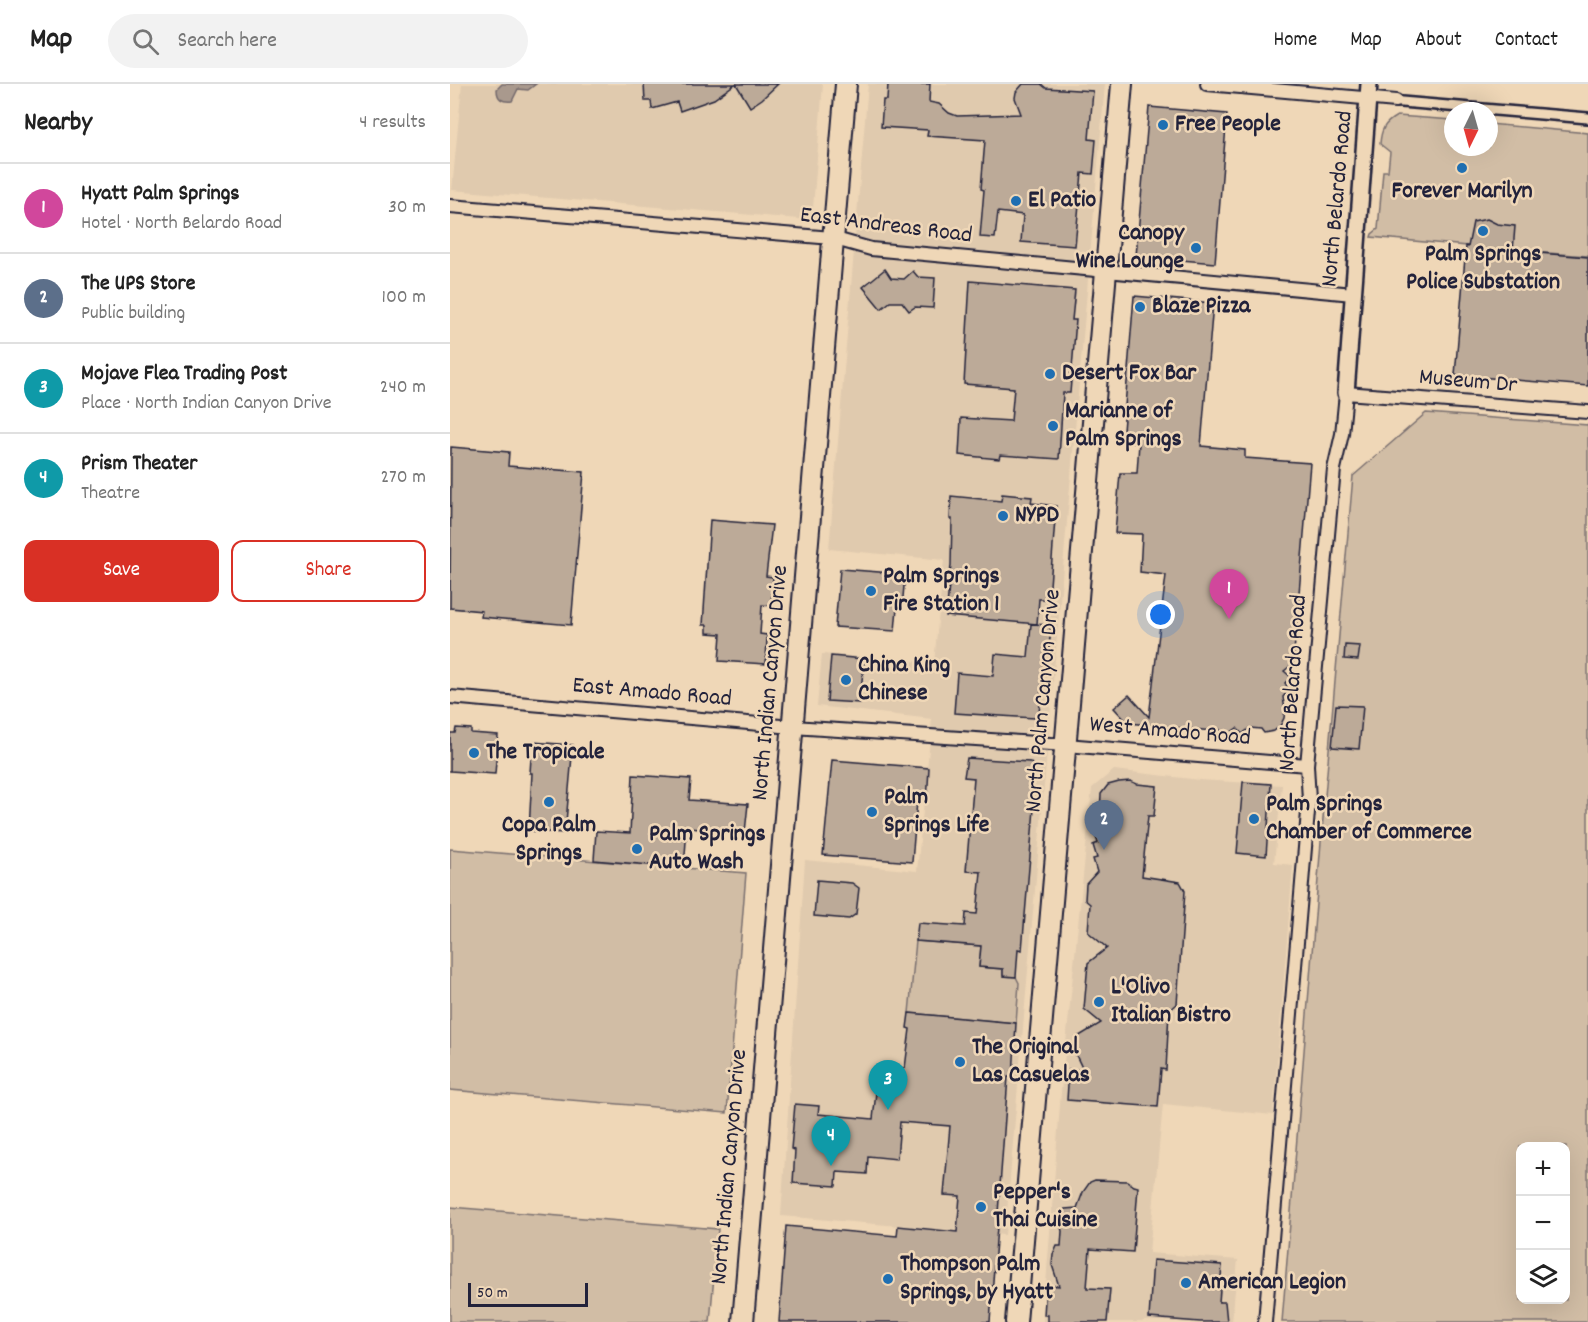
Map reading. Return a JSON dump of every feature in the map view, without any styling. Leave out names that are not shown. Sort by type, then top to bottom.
[{"type":"main road","name":"North Indian Canyon Drive","points":[[743,1322],[846,84]]},
{"type":"main road","name":"North Palm Canyon Drive","points":[[1016,1322],[1122,84]]},
{"type":"street","points":[[1207,84],[1369,91],[1588,118]]},
{"type":"street","name":"North Belardo Road","points":[[1265,1322],[1310,800],[1307,765],[1333,477],[1342,434],[1346,393],[1369,91]]},
{"type":"street","name":"East Andreas Road","points":[[450,206],[832,238],[871,249],[1353,294]]},
{"type":"street","name":"Museum Dr","points":[[1346,393],[1588,412]]},
{"type":"street","name":"East Amado Road","points":[[450,697],[793,727],[1066,745]]},
{"type":"street","name":"West Amado Road","points":[[1066,745],[1307,765]]},
{"type":"shaded area","points":[[462,84],[823,84],[812,220],[452,190]]},
{"type":"shaded area","points":[[502,84],[536,84],[528,90],[518,89],[512,101],[508,101],[501,99],[498,95],[497,89]]},
{"type":"shaded area","points":[[868,84],[1105,84],[1005,1235],[781,1216],[805,860],[917,871],[932,719],[817,706],[822,654],[934,663],[944,560],[829,549]]},
{"type":"shaded area","points":[[1397,116],[1444,119],[1444,156],[1498,156],[1498,125],[1588,133],[1588,256],[1371,237],[1378,229],[1383,171],[1388,171],[1390,152],[1380,144],[1384,127]]},
{"type":"shaded area","points":[[1426,413],[1588,425],[1588,1322],[1282,1322],[1353,476]]},
{"type":"shaded area","points":[[1114,770],[1200,780],[1282,785],[1274,863],[1293,865],[1273,1115],[1163,1104],[1149,1253],[1238,1260],[1232,1322],[1043,1322],[1061,1092],[1092,788]]},
{"type":"shaded area","points":[[450,849],[746,873],[727,1113],[450,1090]]},
{"type":"shaded area","points":[[916,941],[981,946],[979,967],[1003,969],[1003,976],[1016,977],[1019,983],[1016,1023],[909,1013]]},
{"type":"shaded area","points":[[450,1207],[718,1229],[710,1322],[450,1322]]},
{"type":"building","points":[[644,84],[735,84],[714,99],[680,111],[677,102],[652,109],[651,101],[645,101]]},
{"type":"building","points":[[736,84],[778,84],[750,107]]},
{"type":"building","points":[[888,84],[930,84],[929,102],[939,104],[949,113],[957,116],[1021,114],[1015,98],[1016,92],[1023,84],[1093,91],[1089,139],[1096,140],[1093,174],[1082,173],[1075,246],[1021,242],[1023,215],[998,212],[995,238],[980,237],[985,140],[927,136],[928,130],[881,127],[883,100],[887,100]]},
{"type":"building","points":[[1149,107],[1227,114],[1215,263],[1136,256]]},
{"type":"building","points":[[1487,219],[1497,224],[1515,226],[1513,251],[1588,257],[1588,386],[1455,375],[1466,246],[1468,247],[1473,222]]},
{"type":"building","points":[[885,269],[891,278],[904,279],[913,271],[918,277],[935,278],[933,308],[915,307],[909,311],[902,302],[890,302],[881,309],[863,287]]},
{"type":"building","points":[[970,281],[1075,290],[1072,320],[1076,320],[1070,393],[1063,393],[1059,459],[1000,455],[999,459],[959,455],[961,418],[1011,421],[1014,388],[964,384]]},
{"type":"building","points":[[1134,296],[1213,303],[1201,446],[1245,450],[1245,458],[1310,463],[1293,664],[1284,671],[1291,677],[1285,683],[1289,690],[1283,697],[1284,718],[1274,731],[1264,733],[1261,729],[1250,728],[1242,734],[1237,728],[1230,733],[1222,733],[1219,729],[1213,731],[1128,723],[1114,708],[1129,695],[1149,717],[1166,575],[1140,572],[1142,534],[1115,533],[1120,473],[1137,473],[1139,443],[1122,443]]},
{"type":"building","points":[[451,447],[509,452],[508,466],[584,472],[571,625],[481,617],[482,611],[450,608]]},
{"type":"building","points":[[1002,494],[1032,497],[1031,503],[1056,506],[1049,599],[1039,599],[1037,624],[946,616],[951,565],[951,496],[1001,501]]},
{"type":"building","points":[[710,520],[772,525],[766,576],[773,577],[771,606],[762,605],[760,634],[767,635],[766,664],[719,661],[721,634],[707,633],[707,625],[703,625]]},
{"type":"building","name":"Palm Springs Fire Station 1","points":[[840,569],[905,574],[902,609],[897,608],[895,631],[835,627]]},
{"type":"building","points":[[1031,624],[1051,625],[1049,649],[1045,648],[1039,714],[1035,718],[954,713],[957,673],[993,676],[995,654],[1028,657]]},
{"type":"building","points":[[1345,645],[1360,646],[1358,660],[1344,659]]},
{"type":"building","name":"China King Chinese","points":[[831,656],[864,659],[860,703],[827,701]]},
{"type":"building","points":[[1336,705],[1363,706],[1359,749],[1332,747]]},
{"type":"building","name":"The Tropicale","points":[[456,728],[471,729],[471,733],[498,735],[495,774],[450,771],[450,733],[455,733]]},
{"type":"building","name":"Copa Palm Springs","points":[[532,742],[573,745],[565,833],[529,831]]},
{"type":"building","points":[[967,758],[1030,762],[1035,768],[1029,809],[1034,809],[1022,950],[1018,949],[1016,977],[1003,976],[1003,969],[979,967],[981,946],[916,941],[918,923],[965,926],[966,913],[977,914],[981,872],[966,871],[974,778],[964,777]]},
{"type":"building","name":"Palm Springs Life","points":[[832,760],[929,768],[927,802],[917,801],[912,862],[823,855]]},
{"type":"building","points":[[633,775],[691,779],[689,800],[748,804],[745,832],[687,828],[684,868],[594,860],[596,831],[630,833]]},
{"type":"building","points":[[1130,781],[1157,786],[1154,816],[1148,816],[1142,876],[1180,882],[1185,891],[1177,1004],[1169,1011],[1166,1070],[1161,1069],[1158,1107],[1067,1100],[1069,1069],[1083,1070],[1075,1053],[1076,1038],[1101,1023],[1084,1009],[1088,963],[1107,948],[1088,932],[1090,904],[1085,900],[1086,884],[1097,872],[1093,859],[1097,858],[1093,845],[1098,843],[1094,831],[1099,830],[1095,816],[1100,814],[1101,794],[1108,785]]},
{"type":"building","name":"Palm Springs Chamber of Commerce","points":[[1243,782],[1271,784],[1266,856],[1237,853]]},
{"type":"building","points":[[817,880],[852,883],[859,888],[856,914],[849,919],[814,916]]},
{"type":"building","points":[[909,1013],[1016,1023],[1013,1077],[1008,1077],[990,1322],[779,1322],[786,1226],[897,1236],[898,1226],[957,1232],[960,1196],[944,1195],[950,1126],[900,1122],[897,1159],[868,1156],[867,1174],[837,1172],[836,1186],[793,1183],[795,1150],[791,1149],[795,1104],[819,1106],[818,1114],[873,1119],[879,1066],[905,1068],[910,1029],[907,1028]]},
{"type":"building","points":[[1095,1180],[1127,1181],[1138,1187],[1133,1252],[1090,1249],[1087,1288],[1110,1289],[1107,1322],[1048,1322],[1048,1315],[1044,1315],[1046,1285],[1059,1286],[1052,1265],[1057,1246],[1061,1246],[1062,1231],[1059,1219],[1061,1212],[1065,1209],[1077,1208],[1083,1192],[1090,1182]]},
{"type":"building","name":"American Legion","points":[[1153,1260],[1222,1265],[1219,1302],[1225,1302],[1227,1322],[1149,1318]]},
{"type":"place","name":"Free People","points":[[1163,125]]},
{"type":"place","name":"Forever Marilyn","points":[[1462,168]]},
{"type":"place","name":"El Patio","points":[[1016,201]]},
{"type":"place","name":"Palm Springs Police Substation","points":[[1483,231]]},
{"type":"place","name":"Canopy Wine Lounge","points":[[1196,248]]},
{"type":"place","name":"Blaze Pizza","points":[[1140,307]]},
{"type":"place","name":"Desert Fox Bar","points":[[1050,374]]},
{"type":"place","name":"Marianne of Palm Springs","points":[[1053,426]]},
{"type":"place","name":"NYPD","points":[[1003,516]]},
{"type":"place","name":"Palm Springs Fire Station 1","points":[[871,591]]},
{"type":"place","name":"Hyatt Palm Springs","points":[[1229,619]]},
{"type":"place","name":"China King Chinese","points":[[846,680]]},
{"type":"place","name":"The Tropicale","points":[[474,753]]},
{"type":"place","name":"Copa Palm Springs","points":[[549,802]]},
{"type":"place","name":"Palm Springs Life","points":[[872,812]]},
{"type":"place","name":"Palm Springs Chamber of Commerce","points":[[1254,819]]},
{"type":"place","name":"Palm Springs Auto Wash","points":[[637,849]]},
{"type":"place","name":"The UPS Store","points":[[1104,850]]},
{"type":"place","name":"L'Olivo Italian Bistro","points":[[1099,1002]]},
{"type":"place","name":"The Original Las Casuelas","points":[[960,1062]]},
{"type":"place","name":"Mojave Flea Trading Post","points":[[888,1110]]},
{"type":"place","name":"Prism Theater","points":[[831,1166]]},
{"type":"place","name":"Pepper's Thai Cuisine","points":[[981,1207]]},
{"type":"place","name":"Thompson Palm Springs, by Hyatt","points":[[888,1279]]},
{"type":"place","name":"American Legion","points":[[1186,1283]]}]
